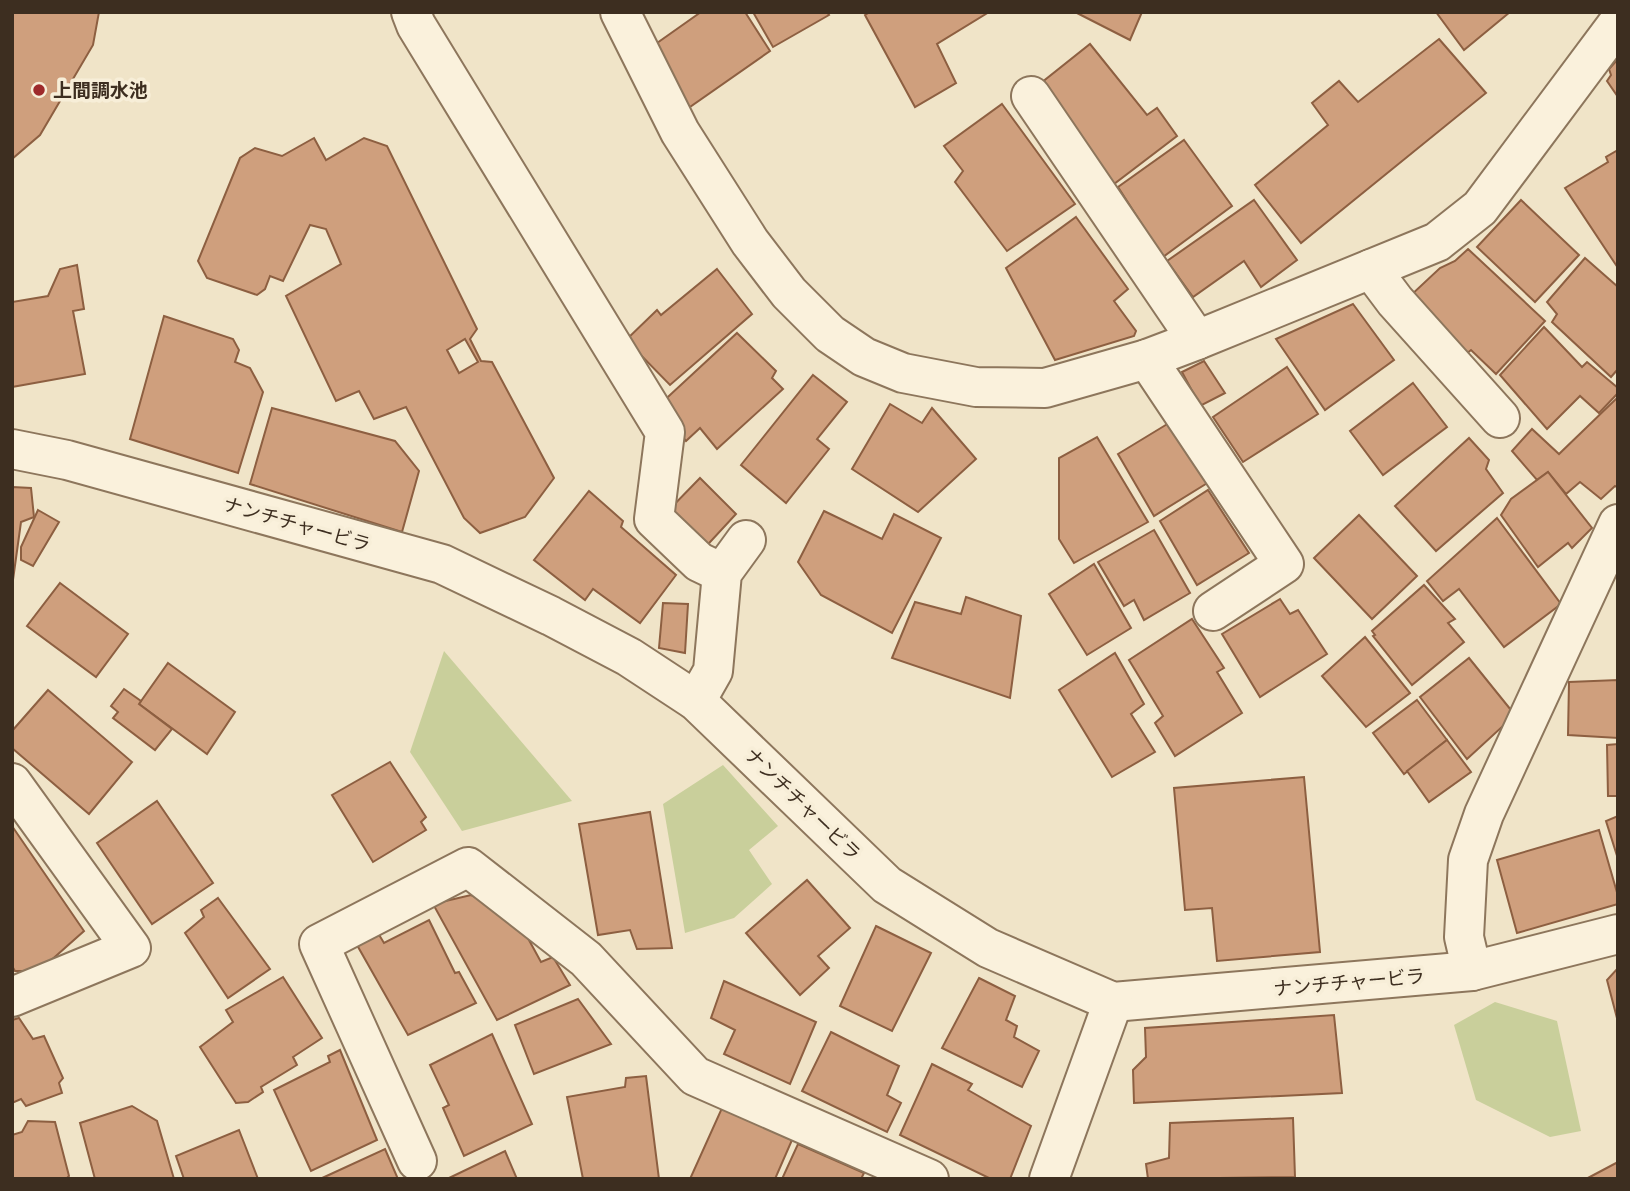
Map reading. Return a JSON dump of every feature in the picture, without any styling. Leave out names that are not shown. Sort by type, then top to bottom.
[{"type":"street","points":[[411,12],[416,25],[665,432],[654,519],[699,562],[722,573]]},
{"type":"street","points":[[620,12],[680,132],[751,242],[789,293],[830,334],[864,357],[903,373],[976,387],[1045,388],[1147,359],[1437,242],[1480,208],[1618,23]]},
{"type":"street","points":[[1031,96],[1197,340]]},
{"type":"street","points":[[1371,269],[1395,301],[1500,418]]},
{"type":"street","points":[[1147,359],[1284,564],[1213,611]]},
{"type":"street","name":"ナンチチャービラ","points":[[12,449],[67,460],[442,565],[551,616],[629,657],[696,701],[887,885],[988,948],[1113,1002],[1472,971],[1618,934]]},
{"type":"street","points":[[1472,971],[1464,937],[1468,860],[1484,814],[1618,524]]},
{"type":"street","points":[[696,701],[713,671],[722,573],[746,540]]},
{"type":"street","points":[[12,783],[131,948],[12,997]]},
{"type":"street","points":[[416,1161],[319,944],[468,867],[586,959],[695,1076],[929,1179]]},
{"type":"street","points":[[1049,1179],[1113,1002]]},
{"type":"green space","points":[[444,651],[572,801],[462,831],[410,752]]},
{"type":"green space","points":[[723,765],[778,826],[749,850],[772,884],[734,918],[685,933],[663,804]]},
{"type":"green space","points":[[1495,1002],[1557,1021],[1581,1131],[1550,1137],[1476,1100],[1454,1025]]},
{"type":"building","name":"上間調水池","points":[[12,12],[99,12],[93,45],[40,135],[12,159]]},
{"type":"building","points":[[701,12],[745,12],[770,51],[687,109],[650,48]]},
{"type":"building","points":[[753,12],[827,12],[829,15],[773,47]]},
{"type":"building","points":[[870,12],[989,12],[937,44],[956,83],[915,107],[865,15]]},
{"type":"building","points":[[1075,12],[1142,12],[1130,40]]},
{"type":"building","points":[[1436,12],[1510,12],[1464,50]]},
{"type":"building","points":[[1439,39],[1486,93],[1301,243],[1255,185],[1328,125],[1312,103],[1339,81],[1358,102]]},
{"type":"building","points":[[1090,44],[1147,115],[1157,108],[1177,136],[1114,184],[1041,83]]},
{"type":"building","points":[[1618,59],[1618,97],[1607,81],[1611,75],[1609,69]]},
{"type":"building","points":[[1002,104],[1075,204],[1007,251],[955,182],[963,171],[944,146]]},
{"type":"building","points":[[314,138],[326,160],[364,138],[387,146],[477,329],[470,339],[481,361],[492,362],[554,478],[525,517],[480,533],[464,518],[406,407],[374,419],[359,391],[336,401],[286,296],[341,264],[326,229],[310,225],[283,281],[270,276],[265,289],[257,295],[207,278],[198,261],[240,158],[255,148],[282,156]],"holes":[[[465,339],[478,362],[459,373],[447,350]]]},
{"type":"building","points":[[1184,140],[1232,206],[1163,257],[1118,187]]},
{"type":"building","points":[[1618,150],[1618,268],[1565,188],[1608,162],[1606,157]]},
{"type":"building","points":[[1254,200],[1297,260],[1261,287],[1244,261],[1193,297],[1167,261]]},
{"type":"building","points":[[1521,200],[1579,255],[1535,302],[1477,247]]},
{"type":"building","points":[[1076,217],[1128,289],[1114,301],[1136,331],[1134,336],[1055,360],[1006,268]]},
{"type":"building","points":[[1468,249],[1545,321],[1496,374],[1471,350],[1465,355],[1409,297],[1440,268],[1455,261]]},
{"type":"building","points":[[1585,258],[1618,287],[1618,369],[1611,377],[1552,322],[1557,314],[1547,302]]},
{"type":"building","points":[[77,265],[84,309],[73,311],[85,374],[12,387],[12,302],[48,296],[60,269]]},
{"type":"building","points":[[717,269],[752,314],[670,385],[626,340],[657,310],[661,315]]},
{"type":"building","points":[[1353,304],[1394,360],[1325,410],[1276,339]]},
{"type":"building","points":[[164,316],[233,339],[239,350],[235,362],[250,368],[263,392],[238,473],[130,439]]},
{"type":"building","points":[[1544,327],[1582,367],[1587,362],[1618,388],[1618,393],[1599,413],[1580,396],[1547,429],[1500,375]]},
{"type":"building","points":[[737,333],[776,371],[772,378],[783,389],[717,449],[700,428],[686,441],[657,407]]},
{"type":"building","points":[[1204,361],[1225,393],[1200,406],[1182,372]]},
{"type":"building","points":[[1287,367],[1318,414],[1243,462],[1213,417]]},
{"type":"building","points":[[813,375],[847,402],[817,439],[829,449],[786,503],[741,465]]},
{"type":"building","points":[[1413,383],[1447,427],[1383,475],[1350,431]]},
{"type":"building","points":[[1618,397],[1618,488],[1615,486],[1601,499],[1580,482],[1566,494],[1548,472],[1537,480],[1512,451],[1532,429],[1559,454]]},
{"type":"building","points":[[890,404],[922,423],[932,408],[976,459],[918,512],[852,469]]},
{"type":"building","points":[[272,408],[395,441],[419,471],[402,532],[250,484]]},
{"type":"building","points":[[1169,423],[1209,482],[1154,516],[1118,454]]},
{"type":"building","points":[[1097,437],[1148,522],[1074,563],[1059,539],[1059,458]]},
{"type":"building","points":[[1469,438],[1489,460],[1486,469],[1503,493],[1436,551],[1395,506]]},
{"type":"building","points":[[1548,472],[1592,528],[1572,548],[1568,543],[1538,567],[1501,515],[1511,499]]},
{"type":"building","points":[[700,478],[736,514],[699,554],[663,516]]},
{"type":"building","points":[[12,487],[31,488],[34,517],[21,522],[12,587]]},
{"type":"building","points":[[1208,490],[1249,553],[1197,585],[1160,521]]},
{"type":"building","points":[[589,491],[623,521],[621,527],[676,575],[640,623],[593,589],[585,600],[534,560]]},
{"type":"building","points":[[38,510],[59,522],[33,566],[21,560],[21,547]]},
{"type":"building","points":[[824,511],[882,539],[894,514],[941,538],[892,633],[821,595],[798,562]]},
{"type":"building","points":[[1359,515],[1417,576],[1372,619],[1314,558]]},
{"type":"building","points":[[1497,518],[1561,604],[1504,647],[1459,589],[1443,601],[1427,581]]},
{"type":"building","points":[[1154,530],[1190,593],[1144,620],[1134,600],[1124,606],[1098,562]]},
{"type":"building","points":[[1094,564],[1131,628],[1087,655],[1049,594]]},
{"type":"building","points":[[60,583],[128,634],[96,677],[27,626]]},
{"type":"building","points":[[1424,585],[1455,619],[1448,623],[1464,642],[1412,685],[1373,636],[1375,635],[1372,631]]},
{"type":"building","points":[[966,597],[1021,616],[1010,698],[892,658],[915,602],[961,614]]},
{"type":"building","points":[[1280,599],[1290,614],[1298,610],[1327,654],[1260,697],[1222,634]]},
{"type":"building","points":[[663,603],[688,604],[685,653],[659,648]]},
{"type":"building","points":[[1192,619],[1224,668],[1217,672],[1242,713],[1175,756],[1155,723],[1163,716],[1129,660]]},
{"type":"building","points":[[1365,637],[1410,693],[1366,727],[1322,676]]},
{"type":"building","points":[[1115,653],[1144,704],[1131,714],[1155,752],[1112,777],[1059,690]]},
{"type":"building","points":[[1469,658],[1515,715],[1467,759],[1420,697]]},
{"type":"building","points":[[168,663],[235,712],[207,754],[139,704]]},
{"type":"building","points":[[1618,680],[1618,738],[1568,735],[1569,682]]},
{"type":"building","points":[[124,689],[172,729],[155,750],[113,718],[118,712],[111,706]]},
{"type":"building","points":[[48,690],[132,762],[89,814],[12,748],[12,731]]},
{"type":"building","points":[[1417,700],[1447,740],[1404,774],[1373,733]]},
{"type":"building","points":[[1447,740],[1471,772],[1429,802],[1407,771]]},
{"type":"building","points":[[1618,744],[1618,796],[1608,796],[1607,745]]},
{"type":"building","points":[[390,762],[426,817],[421,822],[426,830],[373,862],[332,795]]},
{"type":"building","points":[[1304,777],[1320,952],[1217,961],[1212,908],[1185,910],[1174,788]]},
{"type":"building","points":[[157,801],[213,883],[152,924],[97,843]]},
{"type":"building","points":[[650,812],[672,948],[637,949],[630,930],[598,935],[579,824]]},
{"type":"building","points":[[1618,816],[1618,859],[1606,821]]},
{"type":"building","points":[[12,826],[84,931],[39,971],[15,971],[12,966]]},
{"type":"building","points":[[1599,830],[1618,904],[1517,933],[1497,860]]},
{"type":"building","points":[[807,880],[850,928],[818,956],[829,968],[800,995],[746,933]]},
{"type":"building","points":[[471,895],[494,905],[524,931],[541,962],[553,957],[570,985],[497,1020],[433,904]]},
{"type":"building","points":[[218,898],[270,969],[228,998],[185,933],[204,917],[201,910]]},
{"type":"building","points":[[429,920],[455,973],[459,972],[476,1003],[408,1035],[357,945],[378,933],[384,943]]},
{"type":"building","points":[[876,926],[931,953],[892,1031],[840,1006]]},
{"type":"building","points":[[1618,968],[1618,1022],[1607,980]]},
{"type":"building","points":[[283,977],[322,1038],[293,1057],[297,1065],[261,1087],[263,1092],[248,1102],[236,1103],[200,1047],[233,1022],[226,1010]]},
{"type":"building","points":[[979,978],[1015,996],[1006,1020],[1017,1026],[1014,1037],[1039,1051],[1022,1087],[942,1048]]},
{"type":"building","points":[[724,981],[816,1022],[790,1084],[724,1054],[735,1030],[711,1018]]},
{"type":"building","points":[[578,999],[611,1044],[534,1074],[515,1025]]},
{"type":"building","points":[[1334,1015],[1342,1093],[1134,1103],[1133,1070],[1146,1057],[1145,1028]]},
{"type":"building","points":[[19,1018],[33,1039],[44,1036],[63,1078],[59,1083],[62,1093],[26,1106],[21,1099],[12,1103],[12,1020]]},
{"type":"building","points":[[831,1032],[899,1066],[887,1095],[901,1103],[887,1132],[802,1091]]},
{"type":"building","points":[[492,1034],[532,1124],[464,1156],[443,1108],[449,1105],[430,1065]]},
{"type":"building","points":[[340,1050],[377,1140],[311,1171],[274,1090],[330,1062],[328,1056]]},
{"type":"building","points":[[932,1064],[972,1084],[968,1090],[1031,1126],[1010,1179],[991,1179],[900,1135]]},
{"type":"building","points":[[646,1076],[659,1179],[583,1179],[567,1097],[625,1087],[626,1078]]},
{"type":"building","points":[[132,1106],[157,1121],[174,1179],[95,1179],[80,1123]]},
{"type":"building","points":[[722,1108],[792,1140],[775,1179],[690,1179]]},
{"type":"building","points":[[1293,1118],[1295,1177],[1148,1179],[1146,1164],[1169,1158],[1170,1123]]},
{"type":"building","points":[[28,1121],[55,1122],[69,1176],[66,1179],[12,1179],[12,1135],[22,1132]]},
{"type":"building","points":[[239,1130],[258,1179],[184,1179],[176,1156]]},
{"type":"building","points":[[798,1144],[864,1173],[861,1179],[782,1179]]},
{"type":"building","points":[[385,1149],[398,1179],[320,1179]]},
{"type":"building","points":[[505,1151],[517,1179],[447,1179]]},
{"type":"building","points":[[1618,1162],[1618,1179],[1586,1179]]},
{"type":"place","name":"上間調水池","points":[[39,90]]}]
